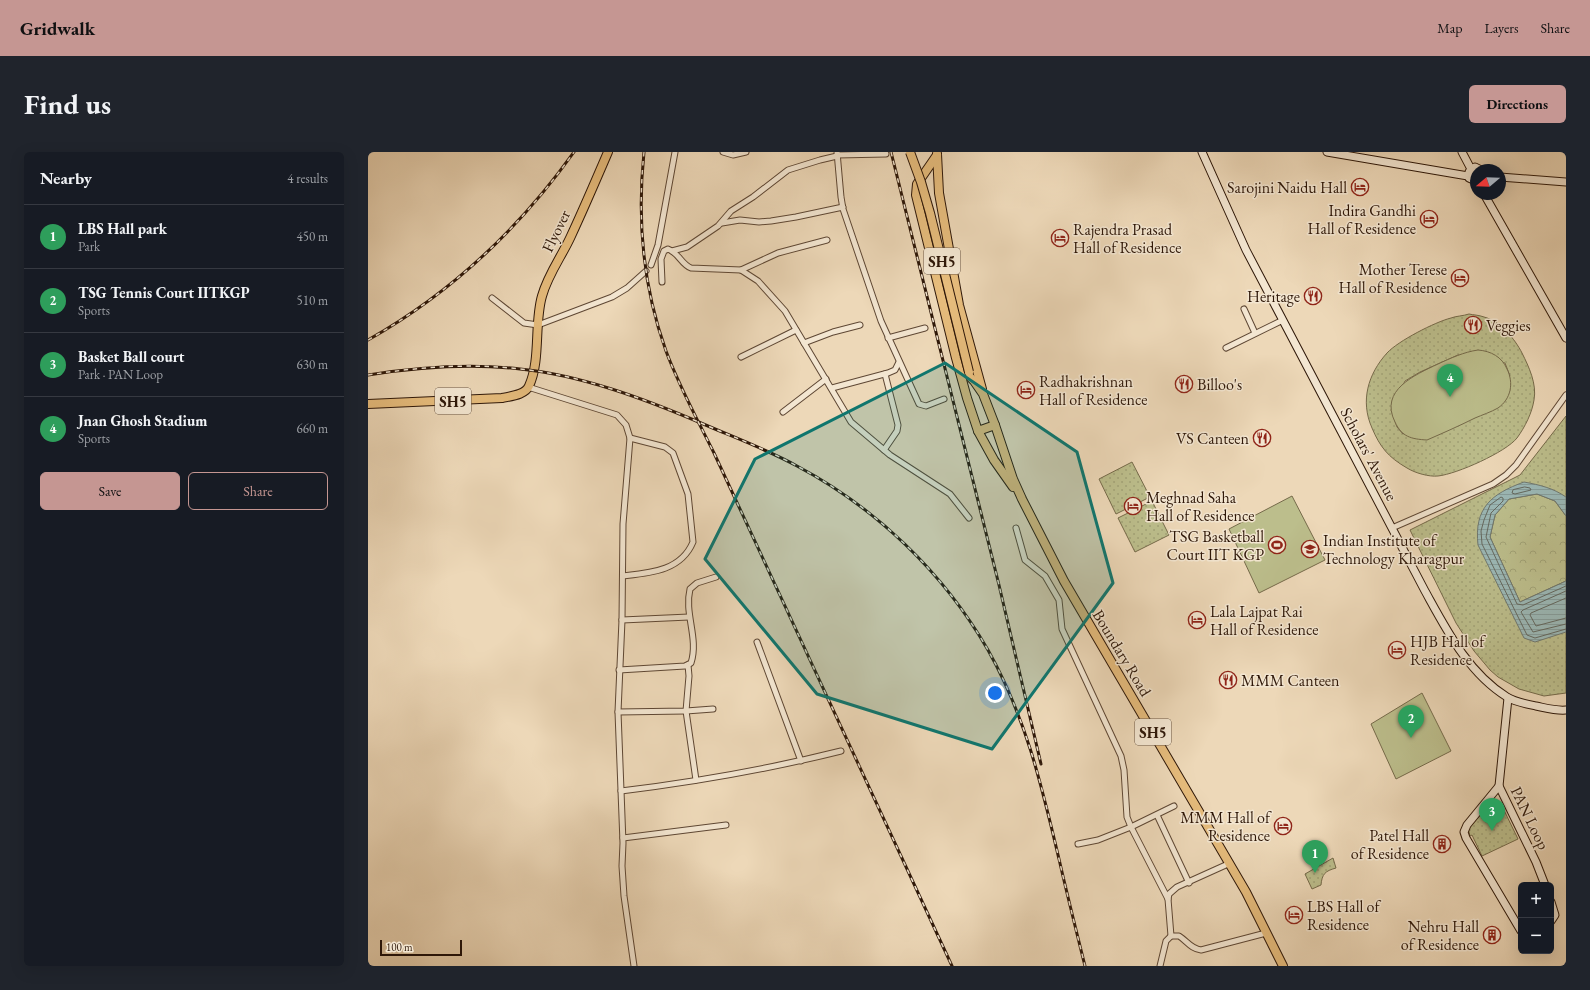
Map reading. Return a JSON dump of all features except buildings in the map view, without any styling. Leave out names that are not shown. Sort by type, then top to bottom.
[{"type":"main road","name":"Flyover","points":[[528,387],[534,364],[539,313],[546,283],[571,237],[608,152]]},
{"type":"main road","name":"SH5","points":[[910,152],[928,206],[969,375],[983,394]]},
{"type":"main road","points":[[937,153],[939,193],[959,305],[983,394]]},
{"type":"main road","name":"Boundary Road","points":[[937,153],[917,184],[916,195],[956,358],[978,431],[994,460],[1022,499]]},
{"type":"main road","points":[[965,391],[969,375]]},
{"type":"main road","name":"SH5","points":[[368,404],[502,398],[519,394],[528,387]]},
{"type":"main road","name":"Boundary Road","points":[[983,394],[1013,479],[1078,608],[1172,763],[1228,864],[1246,892],[1283,966]]},
{"type":"main road","points":[[978,431],[995,425]]},
{"type":"street","points":[[651,264],[658,245],[675,152]]},
{"type":"street","points":[[723,152],[733,155],[746,152]]},
{"type":"street","name":"Scholars' Avenue","points":[[1202,152],[1246,250],[1425,591],[1461,652],[1480,676],[1508,698],[1524,704],[1558,711],[1566,710]]},
{"type":"street","points":[[1327,152],[1470,172],[1462,152]]},
{"type":"street","points":[[837,154],[843,207],[888,338],[919,404],[926,406],[944,399]]},
{"type":"street","points":[[672,251],[690,245],[722,222],[731,212],[754,197],[788,170],[837,154],[886,154]]},
{"type":"street","points":[[1506,177],[1566,182]]},
{"type":"street","points":[[1487,200],[1566,338]]},
{"type":"street","points":[[722,222],[745,220],[759,222],[771,221],[843,207]]},
{"type":"street","points":[[662,282],[660,266],[662,254],[666,249],[677,254],[683,263],[692,268],[741,270],[778,253],[826,240]]},
{"type":"street","points":[[492,298],[524,323],[538,325],[612,297],[627,288],[646,270]]},
{"type":"street","points":[[741,270],[758,281],[775,298],[785,311],[849,419],[884,450],[950,494],[969,518]]},
{"type":"street","points":[[1244,309],[1255,333]]},
{"type":"street","points":[[1226,348],[1283,320]]},
{"type":"street","points":[[804,343],[833,332],[860,325]]},
{"type":"street","points":[[888,338],[925,328]]},
{"type":"street","points":[[741,357],[796,330]]},
{"type":"street","points":[[832,388],[885,374],[895,370],[899,362]]},
{"type":"street","points":[[884,450],[897,431],[898,425],[885,374]]},
{"type":"street","points":[[783,412],[826,379]]},
{"type":"street","points":[[528,387],[617,415],[626,425],[630,438],[623,524],[622,620],[618,712],[623,838],[622,866],[624,896],[634,966]]},
{"type":"street","points":[[1392,528],[1488,486],[1503,477],[1516,465],[1566,395]]},
{"type":"street","points":[[623,576],[652,572],[672,566],[690,549],[693,542],[688,494],[673,453],[665,447],[630,438]]},
{"type":"street","points":[[1016,528],[1025,560],[1045,576],[1059,600],[1062,629],[1121,756],[1124,770],[1127,816],[1131,827],[1168,899]]},
{"type":"street","points":[[619,670],[688,665],[691,663],[694,641],[689,617],[689,594],[693,585],[716,576]]},
{"type":"street","points":[[622,620],[689,617]]},
{"type":"street","points":[[757,642],[801,761]]},
{"type":"street","points":[[688,665],[690,676],[686,711],[696,780]]},
{"type":"street","name":"PAN Loop","points":[[1508,698],[1499,786],[1536,862],[1544,882]]},
{"type":"street","points":[[618,712],[713,709]]},
{"type":"street","points":[[621,791],[664,786],[760,770],[841,751]]},
{"type":"street","name":"PAN Loop","points":[[1499,786],[1467,825],[1464,832],[1466,838],[1518,926]]},
{"type":"street","points":[[1078,844],[1104,838],[1131,827],[1174,806]]},
{"type":"street","points":[[1157,815],[1189,883]]},
{"type":"street","points":[[623,838],[726,825]]},
{"type":"street","points":[[1171,936],[1168,899],[1172,890],[1228,864]]},
{"type":"street","points":[[1160,966],[1166,941],[1171,936],[1179,936],[1195,949],[1201,950],[1266,933]]},
{"type":"highlighted area","points":[[945,363],[1077,452],[1113,583],[992,749],[817,694],[705,559],[755,459]]},
{"type":"green space","points":[[1469,314],[1482,316],[1496,322],[1506,331],[1519,348],[1525,358],[1532,376],[1535,394],[1532,410],[1520,434],[1511,444],[1480,462],[1457,471],[1438,476],[1430,476],[1410,470],[1400,464],[1385,451],[1372,428],[1368,418],[1366,398],[1371,379],[1380,361],[1399,343],[1436,323],[1453,317]],"holes":[[[1458,355],[1505,363],[1510,376],[1403,434],[1397,427],[1391,410],[1405,381],[1420,372]]]},
{"type":"green space","points":[[1478,350],[1496,355],[1505,365],[1509,374],[1511,385],[1506,400],[1498,408],[1427,440],[1412,438],[1404,434],[1395,422],[1391,411],[1392,401],[1396,392],[1402,385],[1419,373],[1453,357]]},
{"type":"green space","points":[[1566,416],[1566,693],[1544,696],[1519,689],[1498,677],[1474,651],[1456,623],[1410,530],[1520,475]]},
{"type":"green space","points":[[1132,462],[1150,497],[1116,514],[1099,479]]},
{"type":"green space","points":[[1537,494],[1555,501],[1566,516],[1566,581],[1520,602],[1490,537],[1495,515],[1509,499]]},
{"type":"green space","name":"TSG Basketball Court IIT KGP","points":[[1292,496],[1325,560],[1259,593],[1229,529]]},
{"type":"green space","points":[[1152,501],[1169,535],[1135,552],[1118,518]]},
{"type":"green space","points":[[1422,693],[1451,751],[1396,779],[1371,724]]},
{"type":"green space","points":[[1501,804],[1518,839],[1482,856],[1472,835],[1470,836],[1468,828],[1475,818]]},
{"type":"green space","points":[[1333,858],[1336,868],[1329,870],[1323,876],[1321,885],[1312,889],[1305,874]]},
{"type":"water","points":[[1524,482],[1546,487],[1566,497],[1566,516],[1555,501],[1537,494],[1509,499],[1495,515],[1490,537],[1520,602],[1566,581],[1566,632],[1535,642],[1524,638],[1478,545],[1477,532],[1482,512],[1487,504],[1502,492]]},
{"type":"railway","points":[[368,340],[427,302],[482,257],[507,233],[530,207],[574,152]]},
{"type":"railway","points":[[644,152],[641,202],[644,253],[652,302],[666,351],[682,390],[714,453],[952,966]]},
{"type":"railway","points":[[891,152],[999,585],[1041,764]]},
{"type":"railway","points":[[368,375],[425,368],[481,366],[543,372],[589,382],[658,405],[773,454],[826,483],[880,522],[905,544],[950,594],[970,621],[1001,675],[1013,701],[1039,777],[1085,966]]},
{"type":"place","name":"Sarojini Naidu Hall","points":[[1360,187]]},
{"type":"place","name":"Indira Gandhi Hall of Residence","points":[[1429,219]]},
{"type":"place","name":"Rajendra Prasad Hall of Residence","points":[[1060,238]]},
{"type":"place","name":"Mother Terese Hall of Residence","points":[[1460,278]]},
{"type":"place","name":"Heritage","points":[[1313,296]]},
{"type":"place","name":"Veggies","points":[[1473,325]]},
{"type":"place","name":"Billoo's","points":[[1184,384]]},
{"type":"place","name":"Radhakrishnan Hall of Residence","points":[[1026,390]]},
{"type":"place","name":"Jnan Ghosh Stadium","points":[[1450,397]]},
{"type":"place","name":"VS Canteen","points":[[1262,438]]},
{"type":"place","name":"Meghnad Saha Hall of Residence","points":[[1133,506]]},
{"type":"place","name":"TSG Basketball Court IIT KGP","points":[[1277,545]]},
{"type":"place","name":"Indian Institute of Technology Kharagpur","points":[[1310,549]]},
{"type":"place","name":"Lala Lajpat Rai Hall of Residence","points":[[1197,620]]},
{"type":"place","name":"HJB Hall of Residence","points":[[1397,650]]},
{"type":"place","name":"MMM Canteen","points":[[1228,680]]},
{"type":"place","name":"TSG Tennis Court IITKGP","points":[[1411,738]]},
{"type":"place","name":"MMM Hall of Residence","points":[[1283,826]]},
{"type":"place","name":"Basket Ball court","points":[[1492,831]]},
{"type":"place","name":"Patel Hall of Residence","points":[[1442,844]]},
{"type":"place","name":"LBS Hall park","points":[[1315,873]]},
{"type":"place","name":"LBS Hall of Residence","points":[[1294,915]]},
{"type":"place","name":"Nehru Hall of Residence","points":[[1492,935]]}]
